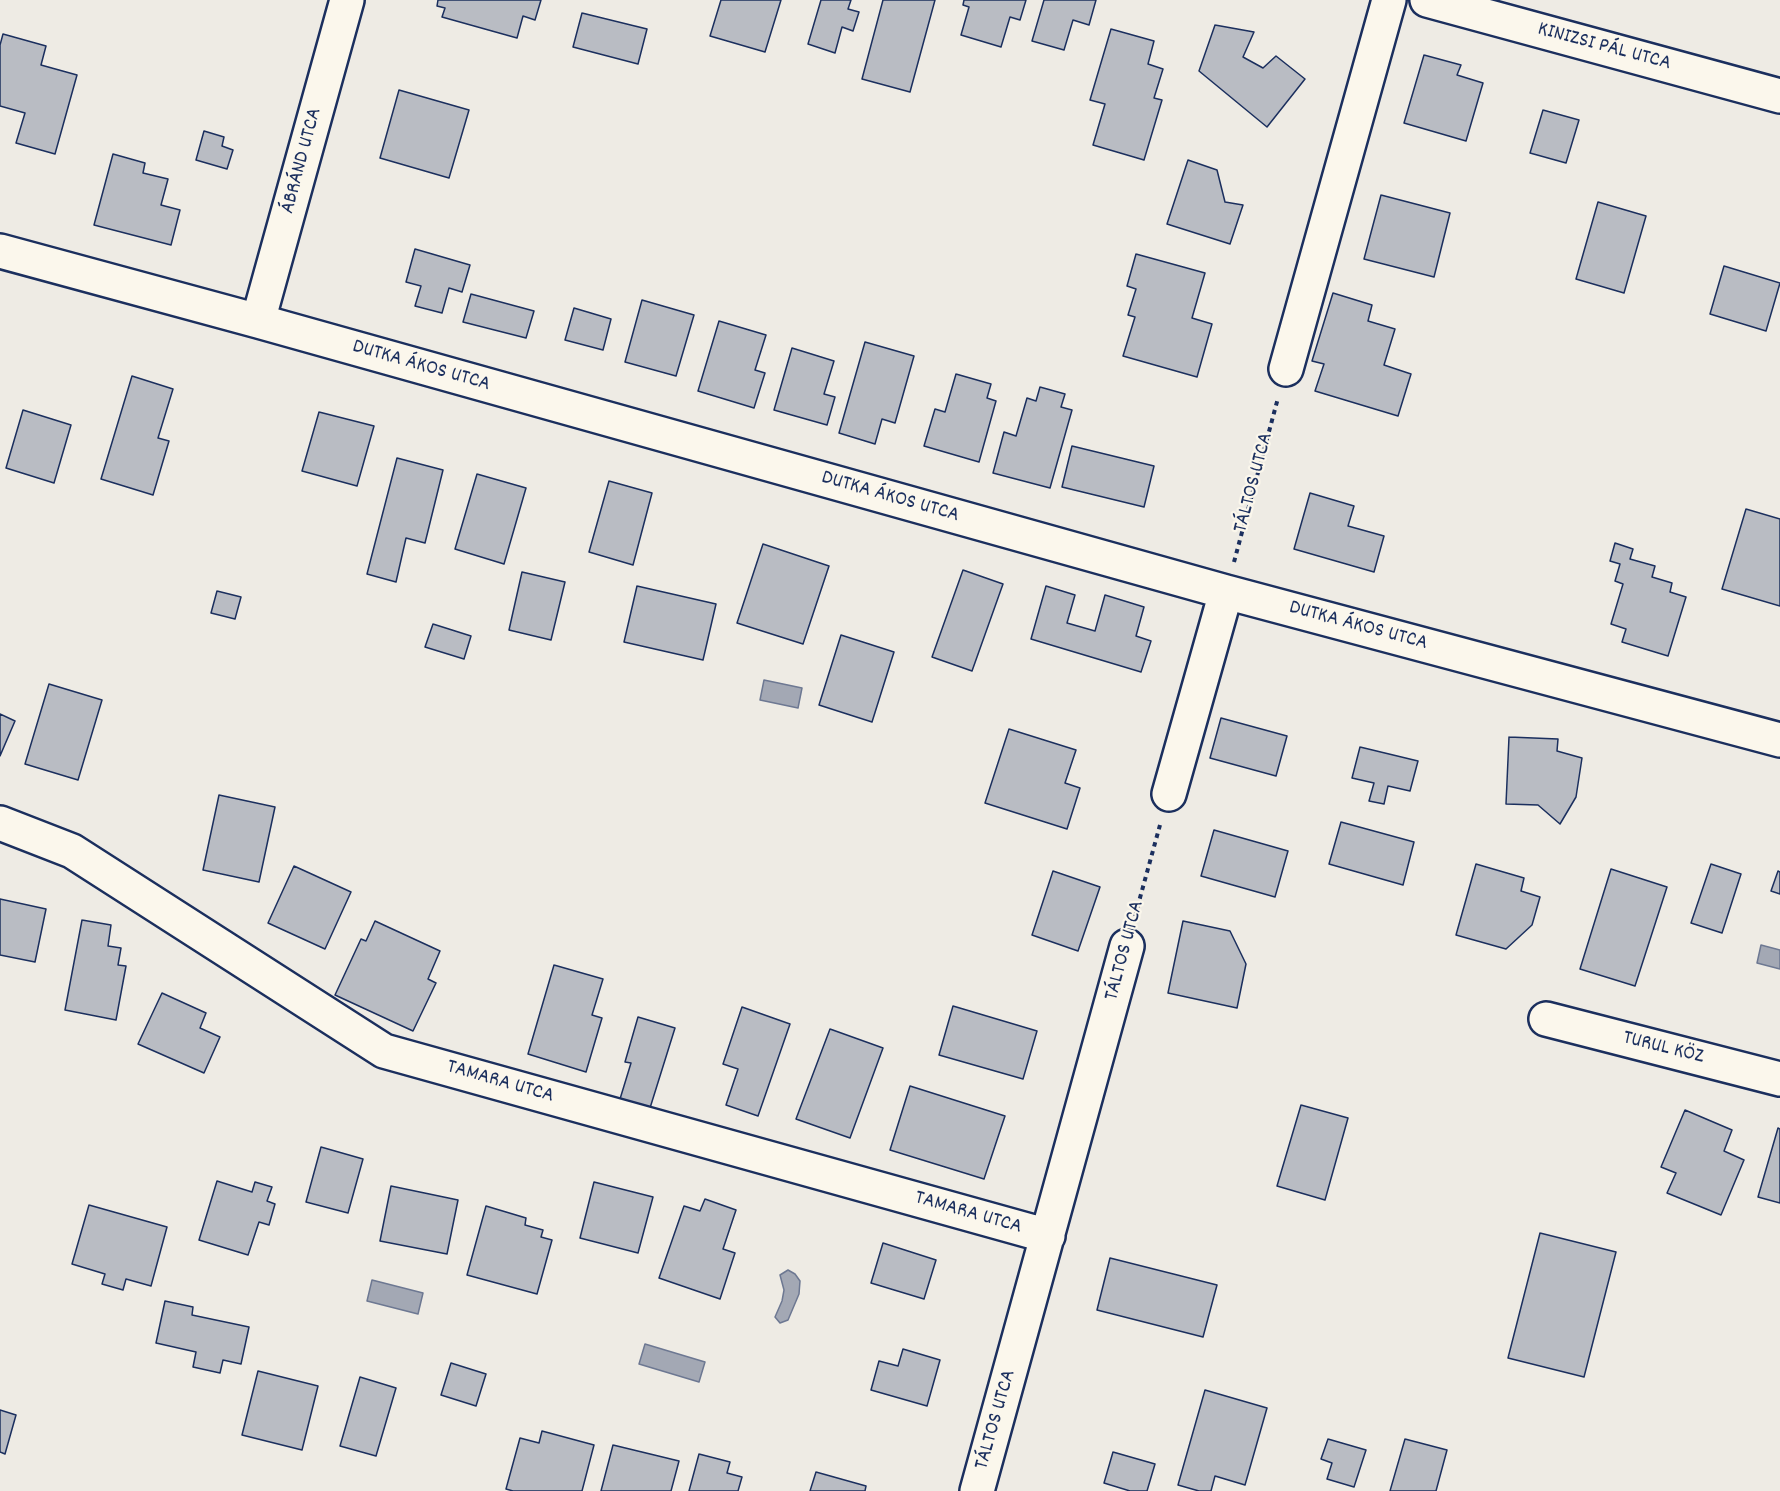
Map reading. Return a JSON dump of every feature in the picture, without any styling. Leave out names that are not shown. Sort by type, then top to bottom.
[{"type":"street","name":"ÁBRÁND UTCA","points":[[258,321],[347,0]]},
{"type":"street","points":[[1286,369],[1389,0]]},
{"type":"street","name":"KINIZSI PÁL UTCA","points":[[1427,0],[1780,96]]},
{"type":"street","name":"DUTKA ÁKOS UTCA","points":[[0,251],[1226,592],[1780,740]]},
{"type":"street","points":[[1169,794],[1226,592]]},
{"type":"street","name":"TAMARA UTCA","points":[[0,823],[72,850],[384,1051],[1048,1236]]},
{"type":"street","name":"TÁLTOS UTCA","points":[[977,1491],[1127,946]]},
{"type":"street","name":"TURUL KÖZ","points":[[1546,1019],[1780,1079]]},
{"type":"path","name":"TÁLTOS UTCA","points":[[1226,592],[1274,411]]},
{"type":"path","name":"TÁLTOS UTCA","points":[[1127,946],[1169,794]]},
{"type":"shaded area","points":[[764,680],[802,688],[798,708],[760,700]]},
{"type":"shaded area","points":[[1761,945],[1780,950],[1780,969],[1757,963]]},
{"type":"shaded area","points":[[788,1270],[800,1281],[799,1294],[788,1320],[780,1323],[775,1317],[784,1290],[780,1275]]},
{"type":"shaded area","points":[[372,1280],[423,1293],[418,1314],[367,1301]]},
{"type":"shaded area","points":[[645,1344],[705,1362],[699,1382],[639,1364]]},
{"type":"building","points":[[438,0],[541,0],[535,20],[523,16],[517,38],[442,17],[445,8],[437,6]]},
{"type":"building","points":[[721,0],[781,0],[765,52],[710,36]]},
{"type":"building","points":[[821,0],[851,0],[848,9],[859,12],[853,31],[842,27],[835,53],[808,44]]},
{"type":"building","points":[[883,0],[935,0],[910,92],[862,79]]},
{"type":"building","points":[[964,0],[1026,0],[1020,20],[1010,17],[1001,47],[961,35],[969,7],[963,5]]},
{"type":"building","points":[[1044,0],[1096,0],[1089,25],[1073,20],[1064,50],[1032,41]]},
{"type":"building","points":[[582,13],[647,29],[638,64],[573,47]]},
{"type":"building","points":[[1215,25],[1254,32],[1243,57],[1263,68],[1276,56],[1305,79],[1267,127],[1199,71]]},
{"type":"building","points":[[1111,29],[1154,41],[1148,64],[1163,69],[1154,98],[1162,100],[1144,160],[1093,145],[1105,104],[1090,100]]},
{"type":"building","points":[[3,34],[46,46],[41,65],[77,75],[55,154],[16,143],[25,113],[0,106],[0,45]]},
{"type":"building","points":[[1424,55],[1461,65],[1457,75],[1483,83],[1466,141],[1404,123]]},
{"type":"building","points":[[399,90],[469,110],[449,178],[380,158]]},
{"type":"building","points":[[1543,110],[1579,120],[1566,163],[1530,153]]},
{"type":"building","points":[[204,131],[224,137],[222,146],[233,150],[227,169],[196,160]]},
{"type":"building","points":[[113,154],[145,163],[143,173],[168,179],[161,205],[180,210],[171,245],[94,225]]},
{"type":"building","points":[[1188,160],[1217,170],[1225,202],[1243,205],[1230,244],[1167,224]]},
{"type":"building","points":[[1381,195],[1450,213],[1434,277],[1364,259]]},
{"type":"building","points":[[1598,202],[1646,216],[1624,293],[1576,279]]},
{"type":"building","points":[[415,249],[470,265],[462,292],[449,288],[442,313],[415,306],[421,286],[406,282]]},
{"type":"building","points":[[1136,254],[1205,273],[1192,318],[1212,324],[1197,377],[1123,356],[1135,317],[1128,315],[1136,289],[1127,286]]},
{"type":"building","points":[[1724,266],[1780,283],[1766,331],[1710,314]]},
{"type":"building","points":[[1333,293],[1372,305],[1368,321],[1395,329],[1384,365],[1411,374],[1398,416],[1315,391],[1324,364],[1312,361]]},
{"type":"building","points":[[471,294],[534,311],[526,338],[463,322]]},
{"type":"building","points":[[642,300],[694,315],[676,376],[625,362]]},
{"type":"building","points":[[574,308],[611,319],[603,350],[565,340]]},
{"type":"building","points":[[719,321],[766,335],[755,370],[765,373],[754,408],[698,391]]},
{"type":"building","points":[[865,342],[914,356],[895,423],[882,419],[875,444],[839,433]]},
{"type":"building","points":[[792,348],[834,361],[824,394],[835,397],[827,425],[774,410]]},
{"type":"building","points":[[956,374],[991,384],[987,398],[996,401],[979,462],[924,446],[935,409],[945,412]]},
{"type":"building","points":[[132,376],[173,389],[158,438],[169,441],[153,495],[101,479]]},
{"type":"building","points":[[1040,387],[1065,394],[1061,407],[1072,410],[1050,488],[993,473],[1004,432],[1016,436],[1027,398],[1036,401]]},
{"type":"building","points":[[23,410],[71,425],[54,483],[6,468]]},
{"type":"building","points":[[319,412],[374,426],[357,486],[302,471]]},
{"type":"building","points":[[1072,446],[1154,466],[1144,507],[1062,487]]},
{"type":"building","points":[[397,458],[443,470],[425,543],[406,538],[396,582],[367,574]]},
{"type":"building","points":[[477,474],[526,488],[504,564],[455,549]]},
{"type":"building","points":[[609,481],[652,493],[633,565],[589,552]]},
{"type":"building","points":[[1310,493],[1354,506],[1348,526],[1384,536],[1374,572],[1294,549]]},
{"type":"building","points":[[1746,509],[1780,519],[1780,606],[1722,589]]},
{"type":"building","points":[[1615,543],[1633,549],[1630,559],[1655,566],[1652,577],[1672,583],[1670,592],[1686,597],[1668,656],[1622,642],[1626,629],[1611,624],[1623,584],[1615,581],[1620,564],[1610,561]]},
{"type":"building","points":[[763,544],[829,566],[803,644],[737,623]]},
{"type":"building","points":[[963,570],[1003,584],[972,671],[932,657]]},
{"type":"building","points":[[522,572],[565,582],[551,640],[509,630]]},
{"type":"building","points":[[637,586],[716,604],[703,660],[624,642]]},
{"type":"building","points":[[1046,586],[1075,595],[1067,623],[1095,631],[1105,595],[1144,607],[1136,636],[1151,641],[1141,672],[1031,639]]},
{"type":"building","points":[[217,591],[241,597],[235,619],[211,613]]},
{"type":"building","points":[[433,624],[471,636],[464,659],[425,647]]},
{"type":"building","points":[[841,635],[894,652],[872,722],[819,705]]},
{"type":"building","points":[[49,684],[102,700],[78,780],[25,764]]},
{"type":"building","points":[[0,714],[15,721],[0,756]]},
{"type":"building","points":[[1221,718],[1287,736],[1276,776],[1210,758]]},
{"type":"building","points":[[1009,729],[1076,750],[1065,783],[1080,788],[1067,829],[985,803]]},
{"type":"building","points":[[1509,737],[1558,739],[1557,751],[1582,758],[1576,797],[1560,824],[1538,805],[1506,804]]},
{"type":"building","points":[[1360,747],[1418,761],[1410,791],[1388,786],[1384,804],[1369,801],[1374,783],[1352,778]]},
{"type":"building","points":[[219,795],[275,807],[259,882],[203,870]]},
{"type":"building","points":[[1341,822],[1414,842],[1403,885],[1329,864]]},
{"type":"building","points":[[1214,830],[1288,851],[1275,897],[1201,876]]},
{"type":"building","points":[[1476,864],[1524,878],[1521,891],[1540,897],[1532,925],[1506,949],[1456,935]]},
{"type":"building","points":[[1711,864],[1741,874],[1722,933],[1691,923]]},
{"type":"building","points":[[294,866],[351,892],[325,949],[268,923]]},
{"type":"building","points":[[1611,869],[1667,887],[1635,986],[1580,969]]},
{"type":"building","points":[[1053,871],[1100,887],[1078,951],[1032,935]]},
{"type":"building","points":[[1778,871],[1780,872],[1780,894],[1771,891]]},
{"type":"building","points":[[0,899],[46,909],[35,962],[0,955]]},
{"type":"building","points":[[82,920],[111,925],[108,946],[121,948],[118,965],[126,966],[116,1020],[65,1010]]},
{"type":"building","points":[[375,921],[440,951],[428,979],[436,983],[413,1031],[335,995],[361,939],[366,941]]},
{"type":"building","points":[[1183,921],[1230,931],[1246,964],[1237,1008],[1168,993]]},
{"type":"building","points":[[554,965],[603,979],[592,1015],[602,1018],[586,1072],[528,1054]]},
{"type":"building","points":[[162,993],[206,1013],[200,1028],[220,1037],[204,1073],[138,1044]]},
{"type":"building","points":[[953,1006],[1037,1031],[1023,1079],[939,1055]]},
{"type":"building","points":[[742,1007],[790,1024],[758,1116],[726,1105],[738,1069],[723,1064]]},
{"type":"building","points":[[638,1017],[675,1028],[650,1108],[620,1099],[631,1063],[625,1062]]},
{"type":"building","points":[[830,1029],[883,1048],[850,1138],[796,1119]]},
{"type":"building","points":[[910,1086],[1005,1116],[984,1179],[890,1150]]},
{"type":"building","points":[[1301,1105],[1348,1118],[1325,1200],[1277,1186]]},
{"type":"building","points":[[1685,1110],[1732,1130],[1724,1151],[1744,1160],[1721,1215],[1667,1193],[1676,1173],[1661,1167]]},
{"type":"building","points":[[1778,1128],[1780,1129],[1780,1203],[1758,1197]]},
{"type":"building","points":[[321,1147],[363,1159],[348,1213],[306,1202]]},
{"type":"building","points":[[217,1181],[252,1192],[255,1182],[272,1187],[267,1201],[275,1204],[269,1225],[259,1222],[248,1255],[199,1240]]},
{"type":"building","points":[[594,1182],[653,1197],[638,1253],[580,1238]]},
{"type":"building","points":[[391,1186],[458,1200],[447,1254],[380,1241]]},
{"type":"building","points":[[705,1199],[736,1210],[723,1249],[735,1253],[720,1299],[659,1278],[684,1206],[700,1211]]},
{"type":"building","points":[[89,1205],[167,1227],[151,1286],[126,1279],[123,1290],[102,1284],[105,1274],[72,1264]]},
{"type":"building","points":[[486,1206],[526,1218],[525,1225],[543,1230],[541,1237],[552,1240],[537,1294],[467,1275]]},
{"type":"building","points":[[1540,1233],[1616,1252],[1584,1377],[1508,1358]]},
{"type":"building","points":[[883,1243],[936,1260],[924,1299],[871,1283]]},
{"type":"building","points":[[1110,1258],[1217,1285],[1203,1337],[1097,1310]]},
{"type":"building","points":[[165,1301],[193,1307],[192,1315],[249,1327],[241,1364],[223,1360],[220,1373],[193,1367],[196,1352],[156,1343]]},
{"type":"building","points":[[903,1349],[940,1360],[927,1406],[871,1390],[879,1361],[898,1366]]},
{"type":"building","points":[[451,1363],[486,1374],[476,1406],[441,1395]]},
{"type":"building","points":[[258,1371],[318,1386],[302,1450],[242,1435]]},
{"type":"building","points":[[360,1377],[396,1388],[376,1456],[340,1446]]},
{"type":"building","points":[[1205,1390],[1267,1408],[1245,1485],[1215,1476],[1211,1491],[1199,1491],[1178,1485]]},
{"type":"building","points":[[0,1410],[16,1415],[5,1454],[0,1452]]},
{"type":"building","points":[[542,1431],[594,1445],[582,1491],[513,1491],[506,1489],[520,1438],[539,1443]]},
{"type":"building","points":[[1328,1439],[1366,1450],[1354,1487],[1327,1479],[1332,1463],[1321,1459]]},
{"type":"building","points":[[1405,1439],[1447,1450],[1436,1491],[1390,1491]]},
{"type":"building","points":[[613,1445],[679,1461],[671,1491],[601,1491]]},
{"type":"building","points":[[1113,1452],[1155,1464],[1147,1491],[1130,1491],[1104,1483]]},
{"type":"building","points":[[699,1454],[730,1462],[727,1473],[742,1477],[738,1491],[689,1491]]},
{"type":"building","points":[[816,1472],[866,1486],[865,1491],[810,1491]]}]
